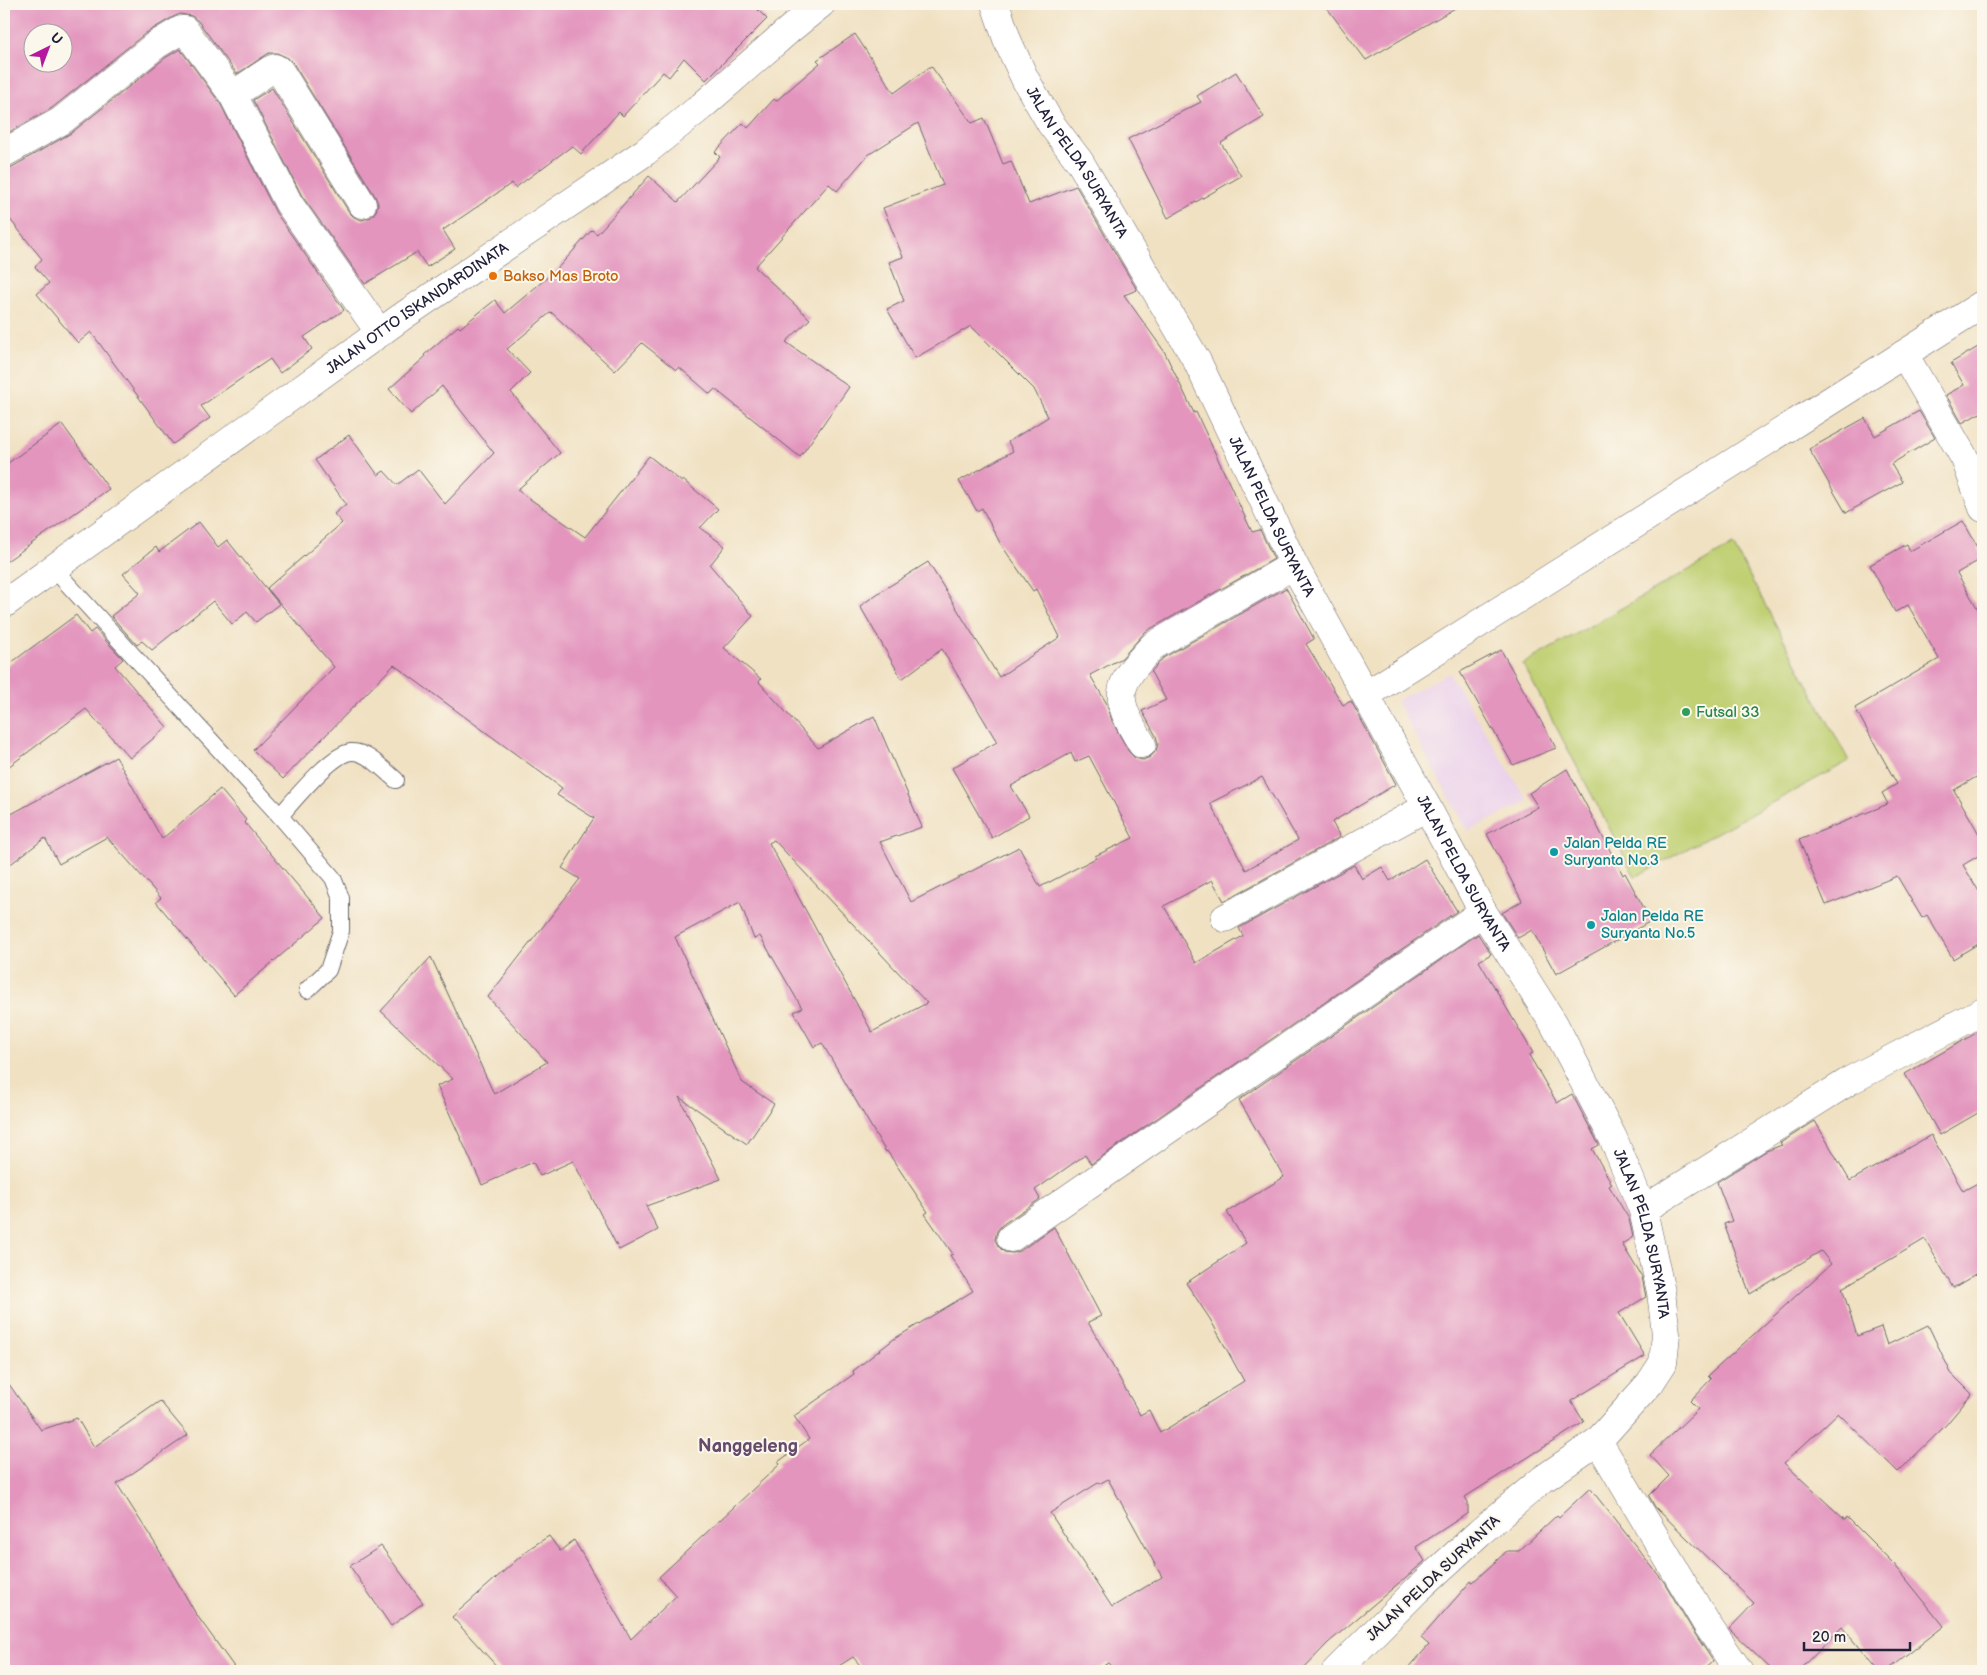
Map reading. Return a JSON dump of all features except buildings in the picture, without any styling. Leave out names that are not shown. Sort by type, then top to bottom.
[{"type":"street","name":"JALAN OTTO ISKANDARDINATA","points":[[4,604],[380,333],[645,152],[821,4]]},
{"type":"street","name":"JALAN PELDA SURYANTA","points":[[994,4],[1008,42],[1025,78],[1051,124],[1080,162],[1196,361],[1294,565],[1483,912],[1554,1024],[1613,1138],[1643,1210],[1661,1292],[1666,1334],[1663,1363],[1650,1383],[1598,1441],[1543,1479],[1479,1533],[1417,1590],[1336,1671]]},
{"type":"street","points":[[4,153],[62,121],[156,45],[181,30],[186,31],[233,95],[289,204],[380,333]]},
{"type":"street","points":[[233,95],[270,70],[275,68],[280,71],[362,204]]},
{"type":"street","points":[[1366,695],[1983,304]]},
{"type":"street","points":[[1904,354],[1965,459],[1983,508]]},
{"type":"street","points":[[1142,744],[1126,719],[1121,696],[1124,680],[1136,664],[1153,646],[1294,565]]},
{"type":"street","points":[[1225,918],[1427,807]]},
{"type":"street","points":[[1011,1238],[1483,912]]},
{"type":"street","points":[[1643,1210],[1851,1080],[1983,1011]]},
{"type":"street","points":[[1598,1441],[1708,1626],[1739,1671]]},
{"type":"lane","points":[[53,568],[280,816],[333,878],[341,898],[341,931],[328,970],[307,990]]},
{"type":"lane","points":[[280,816],[324,769],[342,754],[352,752],[364,755],[396,780]]},
{"type":"shaded area","points":[[1449,673],[1528,801],[1468,831],[1396,701]]},
{"type":"green space","name":"Futsal 33","points":[[1733,545],[1849,761],[1635,877],[1523,664]]},
{"type":"place","name":"Bakso Mas Broto","points":[[493,276]]},
{"type":"place","name":"Futsal 33","points":[[1686,712]]},
{"type":"place","name":"Jalan Pelda RE Suryanta No.3","points":[[1554,852]]},
{"type":"place","name":"Jalan Pelda RE Suryanta No.5","points":[[1591,925]]},
{"type":"district","name":"Nanggeleng","points":[[748,1446]]}]
